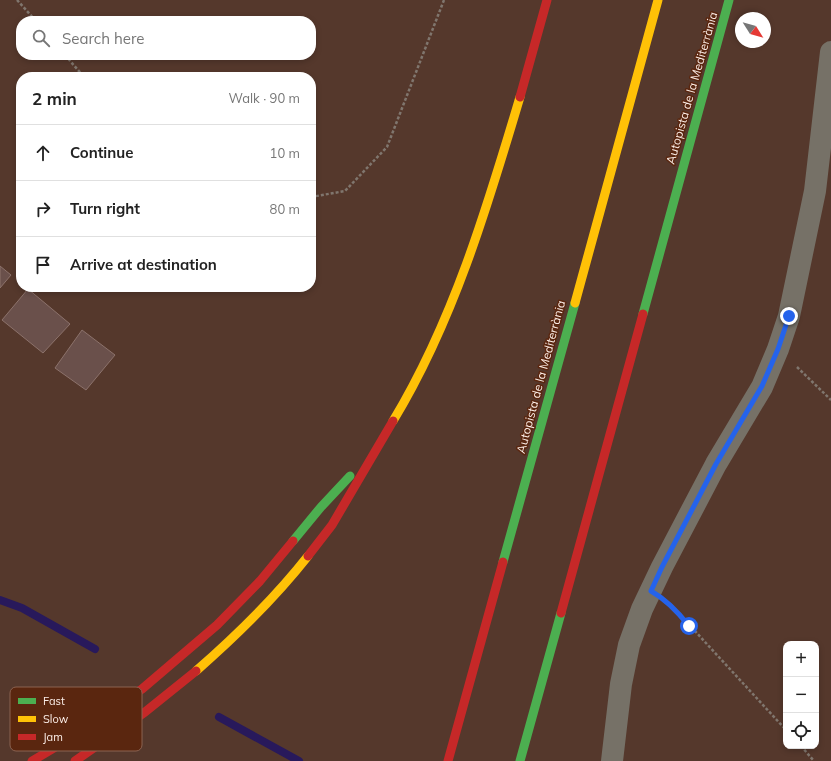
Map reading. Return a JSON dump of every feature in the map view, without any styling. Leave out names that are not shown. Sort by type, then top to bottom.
[{"type":"highway","points":[[142,713],[235,636],[285,584],[329,530],[382,439],[428,356],[472,251],[510,130],[547,0]]},
{"type":"highway","name":"Autopista de la Mediterrània","points":[[448,761],[658,0]]},
{"type":"highway","name":"Autopista de la Mediterrània","points":[[520,761],[729,0]]},
{"type":"highway","points":[[142,690],[217,625],[260,581],[321,507],[382,439]]},
{"type":"highway","points":[[32,761],[49,751]]},
{"type":"highway","points":[[75,761],[90,751]]},
{"type":"street","points":[[612,761],[621,684],[629,645],[642,609],[662,567],[716,464],[762,386],[778,349],[789,316],[815,191],[831,52]]},
{"type":"path","points":[[18,0],[32,16]]},
{"type":"path","points":[[316,196],[345,191],[387,147],[444,0]]},
{"type":"path","points":[[69,60],[80,72]]},
{"type":"path","points":[[778,349],[831,400]]},
{"type":"path","points":[[651,591],[662,597],[674,608],[783,727]]},
{"type":"path","points":[[804,749],[814,761]]},
{"type":"building","points":[[0,266],[11,275],[0,288]]},
{"type":"building","points":[[25,292],[32,292],[70,324],[43,353],[2,320]]},
{"type":"building","points":[[82,330],[115,355],[86,390],[55,368]]},
{"type":"waterway","points":[[0,600],[22,608],[95,649]]},
{"type":"waterway","points":[[219,717],[299,761]]},
{"type":"traffic: fast","points":[[643,314],[729,0]]},
{"type":"traffic: fast","points":[[503,562],[575,303]]},
{"type":"traffic: fast","points":[[293,541],[321,507],[350,476]]},
{"type":"traffic: fast","points":[[520,761],[561,613]]},
{"type":"traffic: slow","points":[[575,303],[658,0]]},
{"type":"traffic: slow","points":[[393,421],[434,344],[467,264],[495,181],[520,97]]},
{"type":"traffic: slow","points":[[196,671],[255,616],[308,556]]},
{"type":"traffic: jam","points":[[520,97],[547,0]]},
{"type":"traffic: jam","points":[[561,613],[643,314]]},
{"type":"traffic: jam","points":[[308,556],[332,525],[393,421]]},
{"type":"traffic: jam","points":[[142,689],[217,625],[260,581],[293,541]]},
{"type":"traffic: jam","points":[[448,761],[503,562]]},
{"type":"traffic: jam","points":[[142,714],[196,671]]},
{"type":"traffic: jam","points":[[32,761],[49,751]]},
{"type":"traffic: jam","points":[[75,761],[89,751]]},
{"type":"route","points":[[689,626],[674,608],[662,597],[651,591],[716,464],[762,386],[778,349],[789,316]]}]
